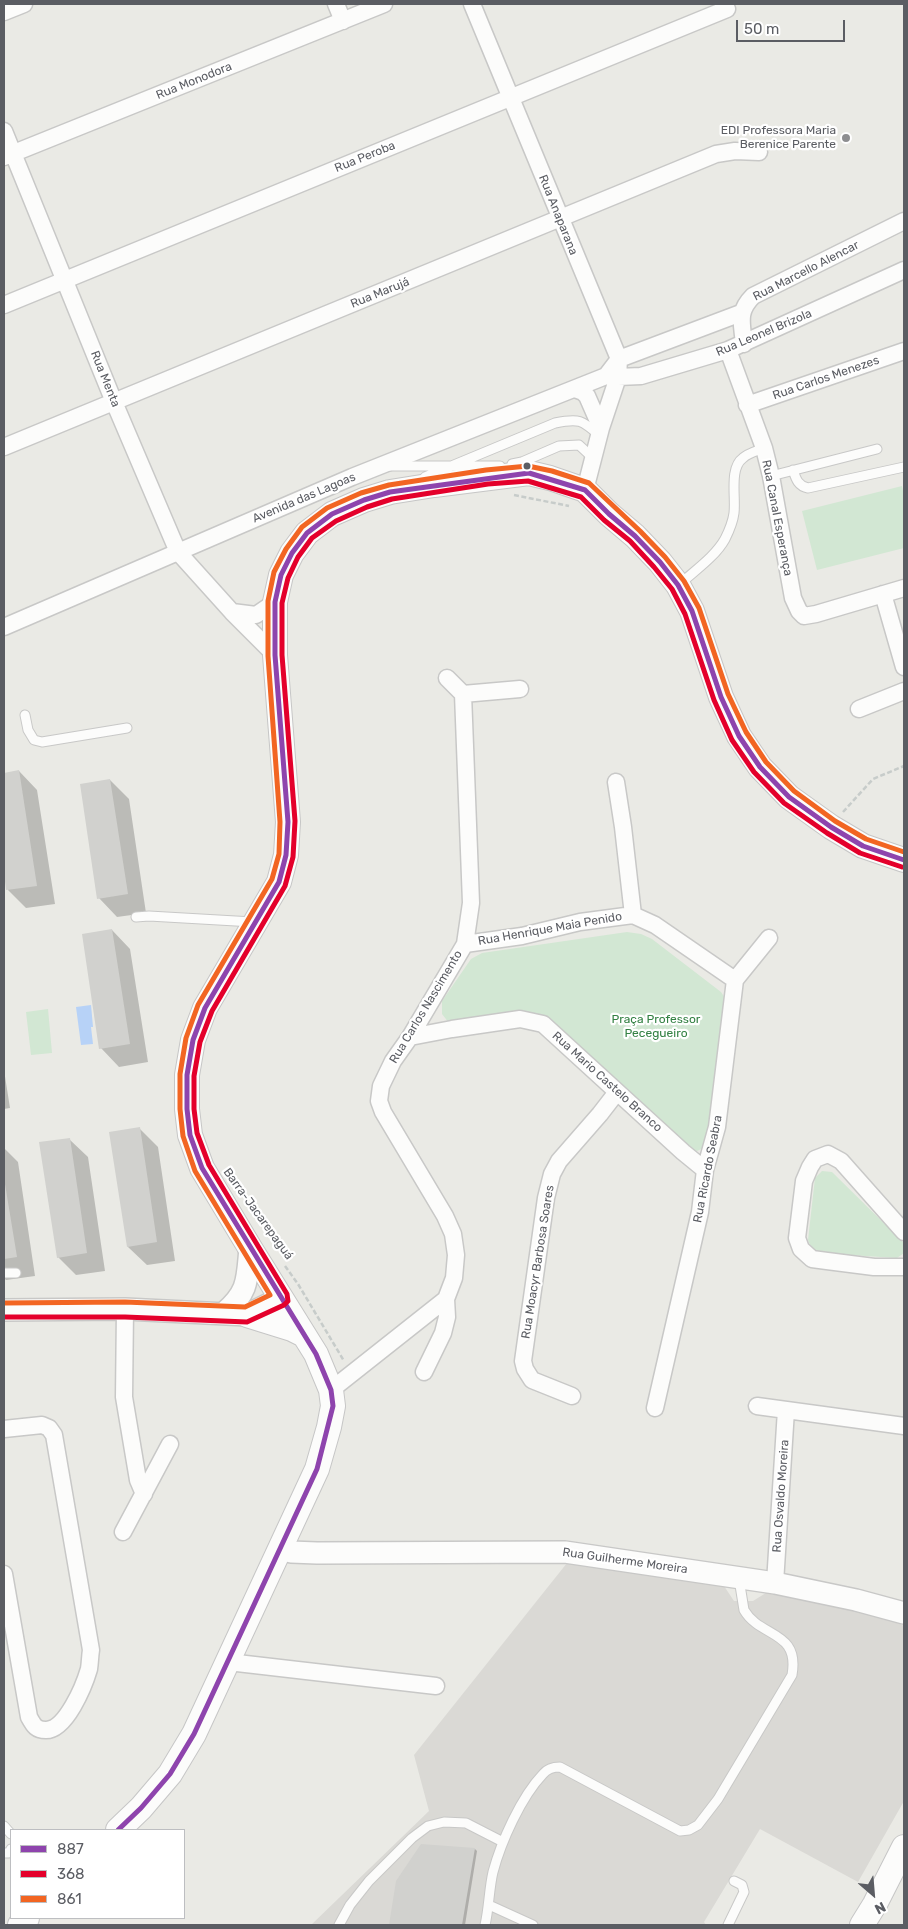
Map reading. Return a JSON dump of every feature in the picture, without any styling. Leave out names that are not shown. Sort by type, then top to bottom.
[{"type":"main road","points":[[119,1829],[141,1808],[170,1774],[194,1734],[318,1469],[339,1384],[316,1354],[202,1168],[190,1135],[187,1108],[187,1075],[193,1040],[205,1008],[279,882],[286,855],[288,822],[275,655],[274,602],[281,576],[288,560],[307,533],[332,514],[364,500],[390,492],[487,477],[529,473],[550,478],[579,498],[609,514],[635,536],[660,562],[678,585],[692,611],[721,697],[739,736],[760,767],[789,797],[831,827],[864,846],[904,860]]},
{"type":"main road","points":[[235,1314],[286,1327],[304,1335]]},
{"type":"main road","points":[[862,1925],[904,1847]]},
{"type":"street","points":[[4,12],[24,4]]},
{"type":"street","points":[[336,4],[343,20]]},
{"type":"street","name":"Rua Monodora","points":[[8,155],[384,4]]},
{"type":"street","name":"Rua Anaparana","points":[[472,4],[619,359]]},
{"type":"street","name":"Rua Peroba","points":[[4,305],[727,9]]},
{"type":"street","name":"Rua Menta","points":[[4,131],[8,155],[66,280],[114,402],[178,552],[232,612],[275,655]]},
{"type":"street","name":"Rua Marujá","points":[[4,448],[716,154],[735,151],[759,152]]},
{"type":"street","name":"Rua Marcello Alencar","points":[[744,344],[741,312],[745,304],[753,296],[904,221]]},
{"type":"street","name":"Rua Leonel Brizola","points":[[612,376],[641,376],[728,350],[904,270]]},
{"type":"street","points":[[619,359],[741,312]]},
{"type":"street","name":"Rua Canal Esperança","points":[[728,350],[764,448],[771,476],[793,598],[799,611],[804,616],[816,614],[883,594]]},
{"type":"street","name":"Rua Carlos Menezes","points":[[747,405],[904,355]]},
{"type":"street","name":"Avenida das Lagoas","points":[[4,627],[378,467],[612,376],[619,359]]},
{"type":"street","points":[[579,498],[594,458],[612,376]]},
{"type":"street","points":[[575,389],[587,396],[600,431]]},
{"type":"street","points":[[904,588],[883,594],[904,667]]},
{"type":"street","points":[[232,612],[256,615],[274,602]]},
{"type":"street","points":[[447,678],[463,694],[520,689]]},
{"type":"street","points":[[859,708],[904,690]]},
{"type":"street","name":"Rua Carlos Nascimento","points":[[424,1372],[443,1333],[447,1317],[446,1299],[454,1278],[456,1255],[453,1234],[445,1216],[383,1112],[379,1101],[381,1086],[393,1061],[410,1037],[465,944],[471,904],[463,694]]},
{"type":"street","points":[[616,782],[623,827],[632,915]]},
{"type":"street","name":"Rua Henrique Maia Penido","points":[[465,944],[522,936],[580,922],[632,915],[655,925],[735,980]]},
{"type":"street","points":[[735,980],[769,938]]},
{"type":"street","name":"Rua Ricardo Seabra","points":[[655,1408],[700,1212],[705,1170],[717,1127],[735,980]]},
{"type":"street","name":"Rua Mario Castelo Branco","points":[[410,1037],[520,1020],[543,1024],[705,1170]]},
{"type":"street","name":"Rua Moacyr Barbosa Soares","points":[[572,1396],[532,1380],[525,1370],[523,1361],[546,1198],[552,1174],[559,1161],[617,1092]]},
{"type":"street","points":[[904,1232],[841,1161],[828,1154],[815,1159],[804,1181],[797,1238],[801,1249],[812,1258],[826,1261],[874,1267],[904,1267]]},
{"type":"street","points":[[235,1314],[236,1302],[242,1294],[246,1282],[250,1248]]},
{"type":"street","points":[[4,1310],[125,1308],[235,1314],[281,1298]]},
{"type":"street","points":[[339,1384],[446,1299]]},
{"type":"street","points":[[125,1308],[124,1397],[138,1480],[144,1494]]},
{"type":"street","points":[[757,1406],[904,1426]]},
{"type":"street","name":"Rua Osvaldo Moreira","points":[[775,1582],[786,1410]]},
{"type":"street","points":[[4,1429],[42,1425],[49,1428],[54,1435],[91,1650],[89,1668],[82,1689],[65,1719],[51,1730],[39,1730],[34,1726],[29,1717],[4,1574]]},
{"type":"street","points":[[123,1532],[170,1444]]},
{"type":"street","name":"Rua Guilherme Moreira","points":[[281,1550],[317,1553],[565,1552],[775,1582],[904,1613]]},
{"type":"street","points":[[227,1660],[237,1663],[436,1686]]},
{"type":"lane","points":[[390,492],[563,421],[583,421],[600,431]]},
{"type":"lane","points":[[378,467],[497,467],[522,462],[559,446],[579,445],[594,458]]},
{"type":"lane","points":[[678,585],[714,554],[725,539],[734,515],[736,492],[734,478],[737,464],[743,457],[764,448]]},
{"type":"lane","points":[[771,476],[877,449]]},
{"type":"lane","points":[[793,470],[799,484],[802,487],[808,488],[904,467]]},
{"type":"lane","points":[[25,715],[28,730],[34,740],[42,742],[127,728]]},
{"type":"lane","points":[[136,918],[149,916],[256,922]]},
{"type":"lane","points":[[4,1273],[16,1273]]},
{"type":"lane","points":[[485,1925],[493,1874],[502,1842],[525,1799],[544,1772],[553,1767],[560,1767],[680,1831],[689,1830],[698,1825],[723,1791],[792,1675],[794,1665],[794,1655],[787,1644],[775,1634],[751,1620],[746,1614],[739,1577]]},
{"type":"lane","points":[[339,1925],[350,1905],[369,1881],[412,1838],[428,1826],[444,1822],[466,1823],[502,1842]]},
{"type":"lane","points":[[728,1925],[744,1892],[742,1885],[734,1881]]},
{"type":"lane","points":[[489,1906],[533,1925]]},
{"type":"path","points":[[514,495],[579,498]]},
{"type":"path","points":[[831,827],[873,780],[904,766]]},
{"type":"path","name":"Barra-Jacarepaguá","points":[[281,1260],[298,1284],[346,1363],[339,1384]]},
{"type":"shaded area","points":[[567,1563],[722,1583],[734,1601],[753,1601],[769,1591],[884,1616],[904,1626],[904,1801],[858,1882],[760,1829],[704,1922],[706,1925],[311,1925],[429,1811],[414,1755]]},
{"type":"green space","points":[[902,486],[904,496],[904,548],[817,570],[802,511]]},
{"type":"green space","name":"Praça Professor Pecegueiro","points":[[627,932],[641,934],[652,939],[721,992],[727,1001],[728,1011],[706,1147],[697,1151],[690,1149],[542,1019],[449,1023],[442,1014],[442,1001],[471,959],[482,953]]},
{"type":"green space","points":[[48,1009],[52,1053],[31,1055],[26,1012]]},
{"type":"green space","points":[[822,1171],[832,1172],[903,1242],[904,1253],[897,1258],[818,1253],[811,1248],[808,1240],[815,1178]]},
{"type":"water","points":[[91,1005],[93,1044],[81,1045],[76,1007]]},
{"type":"building","points":[[19,770],[37,886],[6,890],[4,873],[4,773]]},
{"type":"building","points":[[110,779],[128,894],[97,899],[80,784]]},
{"type":"building","points":[[112,929],[130,1044],[99,1049],[82,934]]},
{"type":"building","points":[[140,1127],[157,1242],[127,1247],[109,1132]]},
{"type":"building","points":[[70,1138],[87,1253],[57,1258],[39,1142]]},
{"type":"building","points":[[4,1178],[17,1257],[4,1259]]},
{"type":"building","points":[[421,1844],[475,1848],[462,1925],[389,1925],[396,1881]]},
{"type":"transit line","name":"861","points":[[4,1303],[125,1302],[245,1307],[270,1295],[195,1171],[183,1136],[180,1109],[180,1074],[186,1038],[198,1005],[272,879],[279,854],[280,822],[268,656],[268,601],[274,572],[286,549],[302,527],[327,508],[361,493],[389,485],[486,470],[528,466],[552,471],[589,483],[640,531],[665,557],[684,581],[699,608],[728,694],[746,732],[766,762],[794,791],[835,821],[866,839],[904,852]]},
{"type":"transit line","name":"887","points":[[119,1829],[141,1808],[170,1774],[194,1734],[317,1469],[333,1406],[331,1390],[316,1354],[202,1168],[190,1135],[187,1109],[187,1075],[193,1040],[205,1008],[279,882],[286,855],[288,822],[275,655],[275,602],[281,575],[292,553],[307,533],[332,514],[364,500],[390,492],[529,473],[585,490],[635,536],[660,562],[678,585],[692,611],[721,697],[739,736],[760,767],[789,797],[831,827],[863,846],[904,860]]},
{"type":"transit line","name":"368","points":[[4,1317],[125,1317],[247,1322],[284,1305],[288,1301],[287,1294],[209,1165],[197,1133],[194,1109],[194,1076],[200,1042],[212,1011],[285,886],[293,857],[295,821],[282,655],[282,603],[288,578],[298,557],[312,538],[336,521],[367,507],[392,499],[488,484],[528,481],[581,497],[604,520],[630,541],[672,589],[685,614],[714,700],[732,740],[754,772],[784,803],[827,833],[860,853],[902,867]]},
{"type":"place","name":"EDI Professora Maria Berenice Parente","points":[[846,138]]}]
